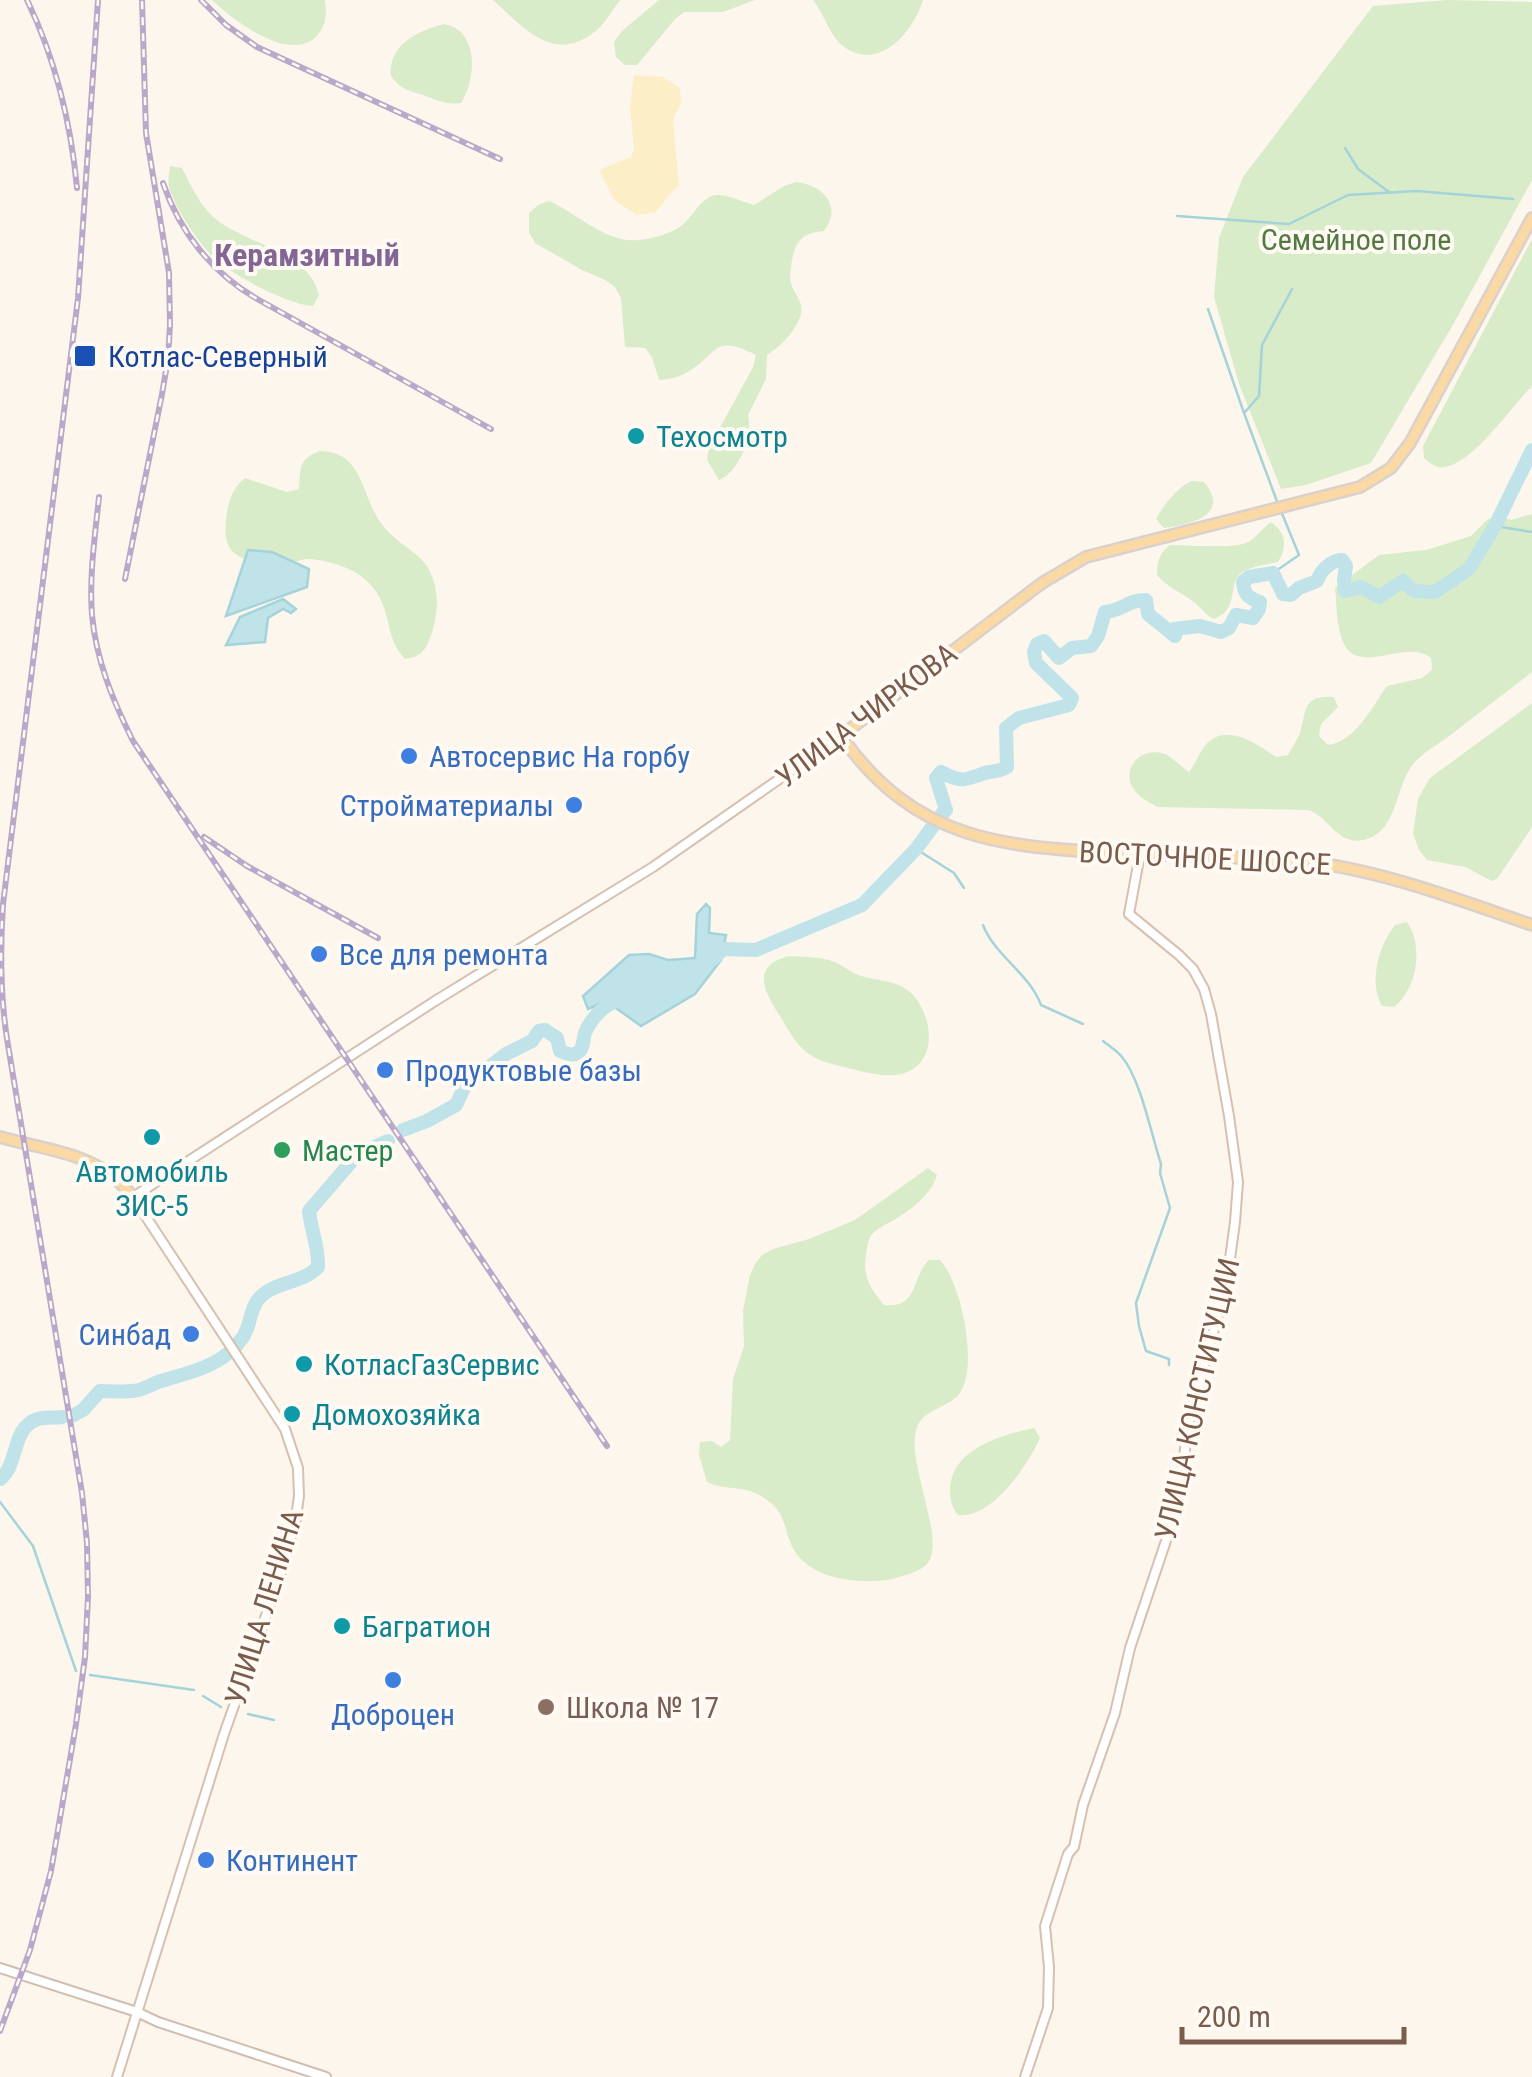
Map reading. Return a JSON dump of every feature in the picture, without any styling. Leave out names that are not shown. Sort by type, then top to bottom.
[{"type":"main road","name":"УЛИЦА ЧИРКОВА","points":[[133,1197],[435,1001],[654,867],[841,736],[1042,584],[1086,557],[1360,487],[1391,468],[1410,444],[1532,218]]},
{"type":"main road","name":"ВОСТОЧНОЕ ШОССЕ","points":[[841,736],[872,774],[907,802],[946,825],[981,838],[1049,850],[1332,864],[1400,880],[1532,925]]},
{"type":"main road","name":"УЛИЦА КОНСТИТУЦИИ","points":[[1025,2077],[1048,2008],[1050,1966],[1045,1926],[1068,1854],[1074,1847],[1083,1806],[1115,1713],[1130,1648],[1178,1505],[1188,1425],[1227,1281],[1236,1222],[1238,1182],[1211,1014],[1204,989],[1192,969],[1129,914],[1140,854]]},
{"type":"main road","name":"УЛИЦА ЛЕНИНА","points":[[0,1137],[69,1155],[115,1177],[133,1197],[285,1429],[298,1468],[296,1524],[224,1734],[117,2077]]},
{"type":"main road","points":[[0,1968],[326,2077]]},
{"type":"green space","points":[[212,0],[325,0],[325,20],[316,37],[304,44],[291,45],[261,36]]},
{"type":"green space","points":[[493,0],[620,0],[601,26],[585,38],[557,44],[530,32]]},
{"type":"green space","points":[[659,0],[755,0],[723,12],[684,12],[637,65],[625,65],[616,57],[614,42]]},
{"type":"green space","points":[[813,0],[923,0],[903,36],[881,52],[869,55],[843,46]]},
{"type":"green space","name":"Семейное поле","points":[[1448,0],[1532,2],[1532,180],[1371,463],[1306,485],[1281,489],[1239,384],[1214,297],[1219,238],[1243,177],[1373,6]]},
{"type":"green space","points":[[444,24],[464,36],[472,57],[470,81],[461,103],[442,102],[408,90],[391,74],[393,58],[403,44],[418,33]]},
{"type":"green space","points":[[170,166],[182,168],[199,199],[225,226],[302,267],[319,295],[313,306],[261,288],[213,257],[188,226],[173,198]]},
{"type":"green space","points":[[796,182],[814,187],[827,198],[831,205],[829,222],[824,231],[803,237],[796,246],[790,279],[801,313],[788,337],[767,355],[766,379],[748,415],[743,452],[733,469],[719,480],[707,460],[709,448],[756,355],[722,346],[684,374],[659,380],[645,348],[625,347],[621,298],[615,287],[535,243],[529,232],[529,213],[549,201],[606,234],[640,240],[676,229],[716,195],[754,205]]},
{"type":"green space","points":[[1532,239],[1532,386],[1468,455],[1445,467],[1436,466],[1424,458],[1423,446]]},
{"type":"green space","points":[[320,451],[334,453],[353,467],[381,523],[428,568],[437,606],[429,640],[415,657],[405,659],[397,649],[378,595],[358,574],[313,559],[266,566],[239,556],[230,548],[227,513],[231,496],[241,482],[245,478],[287,492],[299,489],[304,461]]},
{"type":"green space","points":[[1192,481],[1204,482],[1211,493],[1210,510],[1195,521],[1164,528],[1156,519],[1176,492]]},
{"type":"green space","points":[[1532,514],[1532,672],[1415,762],[1391,816],[1377,834],[1357,841],[1349,839],[1308,810],[1157,807],[1132,786],[1130,770],[1138,758],[1153,752],[1165,754],[1189,772],[1202,750],[1219,736],[1239,737],[1276,757],[1288,755],[1311,701],[1324,697],[1334,697],[1338,707],[1321,724],[1319,736],[1328,745],[1346,737],[1362,722],[1387,686],[1422,678],[1432,670],[1431,658],[1420,653],[1368,657],[1357,656],[1348,649],[1339,630],[1335,588],[1379,555],[1426,550],[1471,536],[1488,519],[1499,516],[1511,520]]},
{"type":"green space","points":[[1271,522],[1284,540],[1278,562],[1238,576],[1228,608],[1214,619],[1157,575],[1159,558],[1170,545],[1239,545],[1253,539]]},
{"type":"green space","points":[[1532,703],[1532,827],[1492,881],[1465,867],[1427,860],[1413,833],[1418,799],[1430,778]]},
{"type":"green space","points":[[1407,922],[1415,943],[1413,979],[1394,1007],[1382,1006],[1376,986],[1380,953],[1395,925]]},
{"type":"green space","points":[[789,956],[829,960],[857,975],[906,989],[919,1003],[928,1026],[929,1039],[922,1061],[901,1074],[881,1075],[830,1063],[807,1053],[789,1031],[764,984],[768,967]]},
{"type":"green space","points":[[928,1168],[937,1175],[930,1189],[914,1206],[874,1233],[868,1241],[865,1263],[875,1294],[884,1305],[895,1305],[909,1297],[929,1260],[940,1260],[955,1286],[965,1324],[968,1362],[961,1391],[924,1417],[916,1430],[917,1463],[930,1521],[932,1553],[924,1567],[892,1579],[838,1578],[802,1560],[791,1544],[780,1513],[771,1503],[754,1492],[707,1482],[699,1455],[700,1442],[712,1441],[721,1447],[730,1440],[733,1379],[744,1346],[743,1310],[750,1275],[762,1255],[855,1220]]},
{"type":"green space","points":[[1034,1428],[1040,1438],[1007,1488],[983,1509],[958,1515],[950,1493],[952,1478],[967,1455],[992,1440]]},
{"type":"sand","points":[[634,75],[662,77],[679,87],[682,101],[673,119],[679,186],[656,212],[637,215],[615,201],[599,170],[631,157],[634,150],[630,104]]},
{"type":"water","points":[[248,550],[272,552],[309,569],[307,587],[226,616]]},
{"type":"water","points":[[283,599],[296,609],[291,613],[283,609],[268,618],[265,642],[226,645],[240,617]]},
{"type":"water","points":[[706,904],[710,908],[709,933],[726,935],[721,960],[695,994],[641,1026],[606,1001],[588,1009],[583,996],[629,955],[649,954],[668,960],[695,958],[697,914]]},
{"type":"waterway","points":[[1345,148],[1358,169],[1389,192]]},
{"type":"waterway","points":[[1177,216],[1289,224],[1348,195],[1417,191],[1513,199]]},
{"type":"waterway","points":[[1245,412],[1259,396],[1262,345],[1292,289]]},
{"type":"waterway","points":[[1208,309],[1278,504]]},
{"type":"waterway","points":[[941,815],[946,810],[936,778],[941,772],[962,779],[1004,769],[1006,728],[1019,718],[1069,705],[1072,698],[1036,663],[1037,644],[1044,641],[1059,658],[1072,648],[1091,646],[1105,612],[1146,600],[1148,614],[1175,636],[1174,629],[1200,626],[1221,632],[1229,628],[1236,615],[1253,618],[1259,609],[1260,602],[1245,590],[1243,582],[1249,577],[1273,573],[1283,594],[1291,595],[1317,581],[1330,564],[1342,560],[1346,566],[1345,591],[1361,587],[1379,597],[1403,581],[1414,591],[1435,592],[1469,569],[1532,450]]},
{"type":"waterway","points":[[1273,573],[1299,555],[1281,511]]},
{"type":"waterway","points":[[1495,526],[1532,532]]},
{"type":"waterway","points":[[713,959],[723,949],[756,950],[862,905],[933,826]]},
{"type":"waterway","points":[[916,849],[954,873],[964,888]]},
{"type":"waterway","points":[[983,925],[995,946],[1029,983],[1041,1005],[1083,1024]]},
{"type":"waterway","points":[[403,1130],[456,1105],[471,1081],[506,1054],[532,1041],[539,1031],[545,1030],[557,1038],[560,1051],[577,1054],[596,1015],[613,1002],[627,999]]},
{"type":"waterway","points":[[1103,1041],[1122,1057],[1135,1079],[1170,1208],[1136,1303],[1146,1351],[1169,1359],[1169,1365]]},
{"type":"waterway","points":[[74,1415],[100,1391],[139,1390],[226,1355],[243,1337],[263,1295],[318,1267],[309,1211],[357,1155],[388,1141]]},
{"type":"waterway","points":[[0,1479],[29,1423],[62,1417]]},
{"type":"waterway","points":[[0,1502],[33,1546],[76,1671]]},
{"type":"waterway","points":[[90,1675],[194,1690]]},
{"type":"waterway","points":[[203,1696],[221,1707]]},
{"type":"waterway","points":[[248,1714],[274,1720]]},
{"type":"railway","points":[[27,0],[60,92],[77,188]]},
{"type":"railway","points":[[0,2031],[30,1950],[51,1871],[76,1724],[88,1597],[82,1493],[7,1039],[1,955],[3,904],[78,298],[98,0]]},
{"type":"railway","points":[[125,579],[162,394],[170,325],[169,273],[146,133],[142,0]]},
{"type":"railway","points":[[201,0],[226,25],[257,47],[500,159]]},
{"type":"railway","points":[[163,183],[179,219],[200,250],[242,290],[491,429]]},
{"type":"railway","points":[[99,497],[91,586],[94,632],[106,680],[133,741],[607,1446]]},
{"type":"railway","points":[[204,837],[247,866],[378,938]]},
{"type":"place","name":"Котлас-Северный","points":[[85,356]]},
{"type":"place","name":"Техосмотр","points":[[636,436]]},
{"type":"place","name":"Автосервис На горбу","points":[[409,756]]},
{"type":"place","name":"Стройматериалы","points":[[574,805]]},
{"type":"place","name":"Все для ремонта","points":[[319,954]]},
{"type":"place","name":"Продуктовые базы","points":[[385,1070]]},
{"type":"place","name":"Автомобиль ЗИС-5","points":[[152,1137]]},
{"type":"place","name":"Мастер","points":[[282,1150]]},
{"type":"place","name":"Синбад","points":[[191,1334]]},
{"type":"place","name":"КотласГазСервис","points":[[304,1364]]},
{"type":"place","name":"Домохозяйка","points":[[292,1414]]},
{"type":"place","name":"Багратион","points":[[342,1626]]},
{"type":"place","name":"Доброцен","points":[[393,1680]]},
{"type":"place","name":"Школа № 17","points":[[546,1707]]},
{"type":"place","name":"Континент","points":[[206,1860]]},
{"type":"district","name":"Керамзитный","points":[[307,255]]}]
